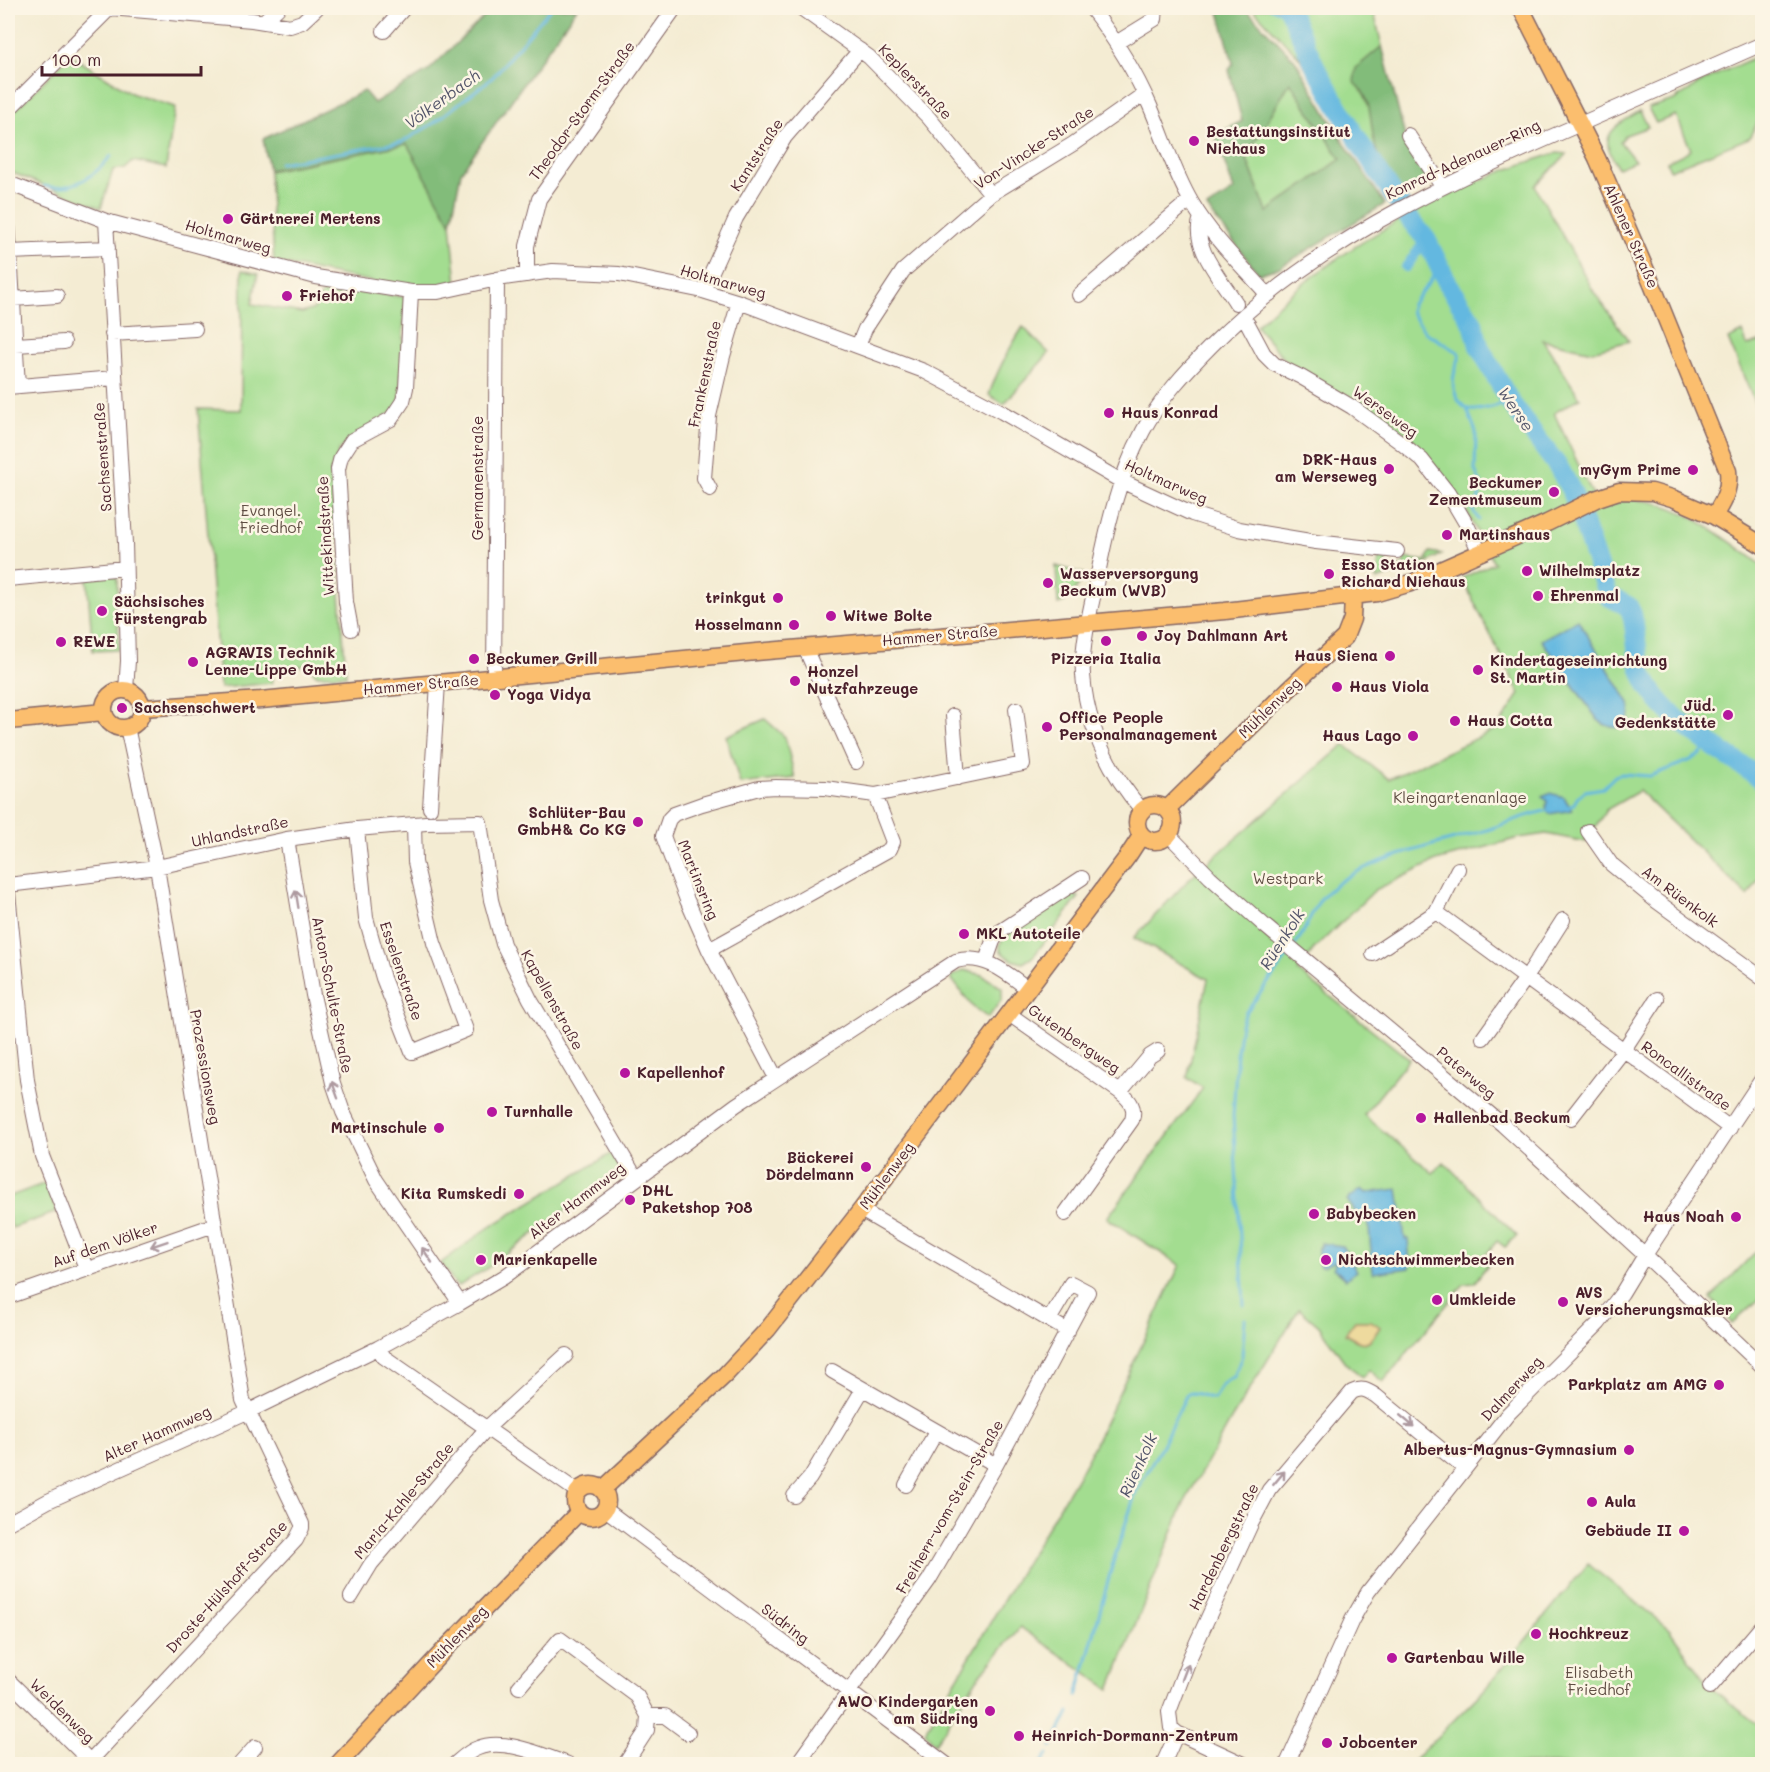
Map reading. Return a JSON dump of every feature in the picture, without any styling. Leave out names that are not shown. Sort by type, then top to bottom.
[{"type":"main road","name":"Ahlener Straße","points":[[1521,8],[1581,124],[1651,282],[1728,471],[1729,482],[1726,495],[1714,516]]},
{"type":"main road","name":"Hammer Straße","points":[[142,708],[261,700],[1225,611],[1377,594],[1411,583],[1619,491],[1652,492],[1675,499],[1714,516],[1762,545]]},
{"type":"main road","name":"Mühlenweg","points":[[1167,809],[1345,637],[1352,619],[1353,597]]},
{"type":"main road","points":[[126,690],[137,696],[142,708],[139,720],[128,728],[116,727],[110,723],[104,712],[106,700],[110,696],[115,692],[126,690]]},
{"type":"main road","points":[[8,721],[104,712]]},
{"type":"main road","points":[[1157,805],[1167,809],[1173,818],[1169,835],[1159,841],[1141,836],[1137,820],[1142,810],[1157,805]]},
{"type":"main road","name":"Mühlenweg","points":[[602,1490],[724,1376],[768,1329],[861,1210],[1141,836]]},
{"type":"main road","points":[[590,1485],[602,1490],[607,1499],[605,1509],[593,1517],[579,1512],[575,1502],[578,1492],[590,1485]]},
{"type":"main road","name":"Mühlenweg","points":[[339,1764],[447,1647],[579,1512]]},
{"type":"street","points":[[8,110],[110,8],[264,21],[290,26],[302,22],[317,8]]},
{"type":"street","points":[[264,21],[278,8]]},
{"type":"street","points":[[384,31],[404,8]]},
{"type":"street","name":"Theodor-Storm-Straße","points":[[527,275],[527,246],[539,199],[675,8]]},
{"type":"street","name":"Keplerstraße","points":[[801,8],[860,50],[929,118],[991,194]]},
{"type":"street","points":[[1091,8],[1116,43],[1144,94],[1190,200],[1201,218],[1268,295]]},
{"type":"street","points":[[1116,43],[1155,19],[1156,8]]},
{"type":"street","name":"Konrad-Adenauer-Ring","points":[[1142,810],[1102,752],[1091,718],[1083,674],[1088,622],[1104,543],[1121,482],[1143,430],[1179,378],[1242,316],[1268,295],[1323,255],[1381,218],[1442,186],[1762,44]]},
{"type":"street","name":"Kantstraße","points":[[703,291],[736,218],[785,137],[860,50]]},
{"type":"street","name":"Von-Vincke-Straße","points":[[858,346],[865,329],[903,271],[991,194],[1073,144],[1144,94]]},
{"type":"street","points":[[1408,135],[1442,186]]},
{"type":"street","name":"Holtmarweg","points":[[8,183],[106,221],[316,277],[411,292],[438,292],[497,279],[553,271],[619,274],[703,291],[739,302],[924,371],[1002,412],[1121,482],[1192,514],[1239,529],[1316,542],[1397,551]]},
{"type":"street","points":[[1079,295],[1190,200]]},
{"type":"street","points":[[1201,218],[1198,231],[1201,243],[1236,303]]},
{"type":"street","name":"Sachsenstraße","points":[[106,221],[125,543],[128,661],[126,690]]},
{"type":"street","points":[[8,225],[16,345],[13,387],[114,378]]},
{"type":"street","points":[[10,252],[108,248]]},
{"type":"street","name":"Germanenstraße","points":[[494,678],[497,279]]},
{"type":"street","name":"Wittekindstraße","points":[[351,629],[346,602],[338,469],[345,447],[352,440],[392,419],[403,401],[406,388],[411,292]]},
{"type":"street","points":[[13,299],[57,296]]},
{"type":"street","name":"Frankenstraße","points":[[710,489],[704,478],[710,416],[723,356],[739,302]]},
{"type":"street","name":"Werseweg","points":[[1248,324],[1264,354],[1274,364],[1302,377],[1352,407],[1422,460],[1448,493],[1480,553]]},
{"type":"street","points":[[112,334],[195,329]]},
{"type":"street","points":[[16,345],[64,342]]},
{"type":"street","points":[[8,579],[125,568]]},
{"type":"street","points":[[805,648],[856,762]]},
{"type":"street","points":[[430,808],[438,683]]},
{"type":"street","name":"Martinsring","points":[[776,1078],[709,950],[663,836],[664,828],[674,814],[730,795],[776,787],[825,788],[875,795],[1023,764],[1016,709]]},
{"type":"street","points":[[952,716],[958,778]]},
{"type":"street","name":"Prozessionsweg","points":[[128,728],[157,867],[214,1225],[243,1400],[247,1412]]},
{"type":"street","points":[[709,950],[890,849],[893,842],[875,795]]},
{"type":"street","name":"Uhlandstraße","points":[[8,885],[157,867],[287,838],[414,824],[480,822]]},
{"type":"street","name":"Kapellenstraße","points":[[480,822],[491,900],[503,944],[530,999],[636,1178]]},
{"type":"street","name":"Esselenstraße","points":[[357,829],[366,918],[383,978],[412,1052],[466,1030],[434,943],[414,862],[414,824]]},
{"type":"street","name":"Am Rüenkolk","points":[[1588,831],[1611,864],[1655,900],[1762,978]]},
{"type":"street","name":"Paterweg","points":[[1169,835],[1210,877],[1276,936],[1503,1125],[1645,1254],[1762,1366]]},
{"type":"street","name":"Anton-Schulte-Straße","points":[[287,838],[313,995],[333,1083],[343,1112],[376,1180],[460,1303]]},
{"type":"street","points":[[1373,954],[1436,912],[1458,869]]},
{"type":"street","points":[[1028,988],[986,961],[993,941],[998,933],[1082,878]]},
{"type":"street","points":[[8,894],[27,1080],[42,1156],[86,1268]]},
{"type":"street","name":"Roncallistraße","points":[[1436,912],[1730,1128]]},
{"type":"street","points":[[1483,1038],[1526,978],[1563,920]]},
{"type":"street","name":"Alter Hammweg","points":[[8,1523],[48,1501],[247,1412],[378,1348],[460,1303],[504,1277],[636,1178],[776,1078],[956,961],[974,958],[986,961]]},
{"type":"street","name":"Roncallistraße","points":[[1571,1118],[1623,1051],[1657,999]]},
{"type":"street","name":"Gutenbergweg","points":[[1009,1014],[1120,1092],[1130,1100],[1133,1106],[1132,1120],[1065,1214]]},
{"type":"street","name":"Gutenbergweg","points":[[1120,1092],[1150,1056],[1158,1051]]},
{"type":"street","name":"Dalmerweg","points":[[1287,1764],[1344,1637],[1368,1592],[1464,1468],[1518,1403],[1599,1323],[1622,1293],[1645,1254],[1762,1079]]},
{"type":"street","points":[[861,1210],[1068,1330]]},
{"type":"street","name":"Auf dem Völker","points":[[8,1297],[214,1225]]},
{"type":"street","name":"Freiherr-vom-Stein-Straße","points":[[797,1764],[929,1580],[996,1465],[1089,1292],[1071,1282],[1049,1320]]},
{"type":"street","points":[[378,1348],[384,1357],[578,1492]]},
{"type":"street","name":"Maria-Kahle-Straße","points":[[351,1597],[371,1564],[487,1428],[566,1355]]},
{"type":"street","points":[[832,1371],[996,1465]]},
{"type":"street","points":[[794,1496],[810,1478],[863,1389]]},
{"type":"street","name":"Hardenbergstraße","points":[[1163,1764],[1174,1731],[1169,1712],[1190,1657],[1251,1524],[1269,1490],[1352,1392],[1366,1389],[1464,1468]]},
{"type":"street","name":"Droste-Hülshoff-Straße","points":[[91,1763],[296,1540],[302,1528],[298,1514],[247,1412]]},
{"type":"street","points":[[906,1485],[936,1432]]},
{"type":"street","name":"Südring","points":[[605,1509],[946,1764]]},
{"type":"street","points":[[1710,1687],[1762,1626]]},
{"type":"street","points":[[519,1687],[560,1639],[637,1696],[648,1716],[647,1730],[625,1764]]},
{"type":"street","name":"Weidenweg","points":[[8,1680],[91,1763]]},
{"type":"street","points":[[648,1716],[665,1716],[688,1733]]},
{"type":"street","points":[[1174,1731],[1244,1764]]},
{"type":"street","points":[[455,1764],[480,1746],[492,1745],[510,1746],[568,1764]]},
{"type":"street","points":[[240,1764],[255,1747]]},
{"type":"green space","points":[[493,8],[577,8],[461,172],[451,223],[407,144],[269,170],[263,139],[364,91],[374,103],[428,71]]},
{"type":"green space","points":[[1218,8],[1245,8],[1295,60],[1341,138],[1385,204],[1280,267],[1259,274],[1207,208],[1234,190],[1215,135],[1242,121],[1229,70],[1233,63]],"holes":[[[1290,82],[1341,159],[1267,212],[1246,157]]]},
{"type":"green space","points":[[1252,8],[1373,8],[1382,46],[1354,82],[1364,90],[1389,171],[1401,194],[1389,201],[1299,57]]},
{"type":"green space","points":[[1382,46],[1405,137],[1429,179],[1401,194],[1377,152],[1369,106],[1361,89],[1354,82],[1356,68]]},
{"type":"green space","points":[[1762,54],[1762,114],[1749,138],[1670,170],[1667,162],[1691,150],[1676,115],[1656,123],[1648,108],[1674,100],[1705,80]]},
{"type":"green space","points":[[70,55],[133,94],[175,107],[166,168],[133,161],[125,168],[113,170],[101,208],[8,171],[8,117]]},
{"type":"green space","points":[[1290,82],[1341,159],[1267,212],[1246,157]]},
{"type":"green space","points":[[1640,111],[1648,127],[1626,135],[1620,142],[1635,161],[1618,168],[1610,151],[1608,139],[1614,129]]},
{"type":"green space","points":[[407,144],[451,223],[457,284],[409,289],[274,262],[269,171]]},
{"type":"green space","points":[[1557,153],[1567,154],[1535,186],[1594,292],[1629,341],[1592,351],[1543,340],[1580,398],[1554,413],[1598,506],[1630,500],[1652,502],[1669,507],[1702,523],[1762,565],[1762,874],[1748,896],[1639,791],[1606,810],[1586,842],[1546,834],[1519,838],[1436,861],[1375,890],[1313,950],[1298,971],[1409,1059],[1364,1115],[1433,1173],[1444,1162],[1517,1236],[1505,1247],[1497,1241],[1483,1258],[1489,1263],[1474,1283],[1464,1284],[1383,1382],[1369,1370],[1362,1377],[1344,1361],[1319,1326],[1299,1309],[1232,1418],[1183,1505],[1110,1689],[1020,1627],[974,1683],[935,1744],[925,1732],[1086,1462],[1180,1265],[1107,1218],[1203,1088],[1187,1078],[1208,979],[1134,938],[1190,878],[1344,745],[1389,779],[1497,729],[1520,694],[1462,578],[1494,563],[1459,498],[1409,435],[1293,369],[1256,326],[1287,298],[1357,245],[1437,201],[1518,166]],"holes":[[[1554,657],[1600,658],[1629,703],[1605,725],[1598,720],[1565,674],[1553,663]]]},
{"type":"green space","name":"Evangel. Friedhof","points":[[242,270],[258,274],[252,304],[302,313],[314,309],[325,287],[405,297],[400,402],[393,411],[340,449],[331,471],[346,675],[318,675],[313,672],[312,665],[272,669],[272,683],[220,688],[198,409],[241,410]]},
{"type":"green space","points":[[1023,327],[1049,353],[1004,404],[989,395],[1004,360]]},
{"type":"green space","points":[[1743,332],[1747,346],[1762,341],[1762,420],[1728,339]]},
{"type":"green space","points":[[1430,552],[1442,554],[1426,563],[1377,580],[1379,553],[1385,557],[1389,570],[1404,565],[1404,558],[1426,561]]},
{"type":"green space","points":[[1056,566],[1084,574],[1071,596],[1058,604]]},
{"type":"green space","points":[[113,575],[117,578],[119,650],[93,651],[87,577]]},
{"type":"green space","points":[[765,719],[785,737],[795,778],[740,784],[726,736]]},
{"type":"green space","points":[[1069,893],[1079,897],[1033,957],[1023,963],[1005,956],[1000,949],[1002,940],[1000,938]]},
{"type":"green space","points":[[964,970],[982,975],[1002,988],[1002,999],[988,1018],[973,1007],[950,977]]},
{"type":"green space","points":[[617,1150],[626,1166],[489,1267],[459,1286],[456,1285],[441,1263],[488,1228]]},
{"type":"green space","points":[[46,1183],[57,1212],[12,1228],[8,1214],[8,1197]]},
{"type":"green space","points":[[1762,1245],[1762,1297],[1732,1323],[1711,1298]]},
{"type":"green space","name":"Elisabeth Friedhof","points":[[1588,1564],[1669,1629],[1710,1687],[1762,1728],[1762,1764],[1410,1764],[1485,1689]]},
{"type":"sand","points":[[1355,1321],[1371,1321],[1380,1327],[1369,1341],[1361,1342],[1345,1334]]},
{"type":"water","points":[[1578,620],[1629,703],[1629,718],[1622,726],[1611,727],[1598,720],[1565,674],[1553,663],[1554,657],[1541,640]]},
{"type":"water","points":[[1549,793],[1564,797],[1573,810],[1549,814],[1546,807],[1547,801],[1542,796]]},
{"type":"water","points":[[1362,1189],[1366,1193],[1398,1189],[1405,1239],[1408,1239],[1410,1268],[1373,1273],[1368,1218],[1359,1217],[1347,1200]]},
{"type":"water","name":"Nichtschwimmerbecken","points":[[1321,1243],[1342,1246],[1357,1271],[1346,1279],[1333,1268],[1337,1261],[1320,1266],[1318,1247],[1321,1247]]},
{"type":"waterway","name":"Völkerbach","points":[[280,163],[402,142],[434,123],[493,77],[551,8]]},
{"type":"waterway","points":[[1270,8],[1292,15]]},
{"type":"waterway","name":"Werse","points":[[1288,8],[1316,68],[1362,147],[1408,217],[1426,239],[1449,286],[1473,323],[1479,346],[1510,402],[1559,468],[1573,494],[1608,596],[1628,606],[1632,614],[1639,662],[1649,687],[1661,703],[1693,732],[1762,780]]},
{"type":"waterway","name":"Völkerbach","points":[[44,186],[73,185],[97,170],[111,156]]},
{"type":"waterway","points":[[1406,267],[1426,239]]},
{"type":"waterway","points":[[1440,265],[1412,304],[1411,312],[1425,332],[1458,352],[1460,356],[1453,381],[1455,393],[1465,407],[1476,410],[1510,402]]},
{"type":"waterway","points":[[1467,409],[1476,432],[1475,470],[1481,484],[1479,498],[1472,509],[1479,520]]},
{"type":"waterway","name":"Rüenkolk","points":[[1566,808],[1573,805],[1585,791],[1603,788],[1615,776],[1622,774],[1650,776],[1691,760],[1701,754],[1708,743]]},
{"type":"waterway","name":"Rüenkolk","points":[[1295,945],[1320,900],[1340,881],[1403,854],[1551,810]]},
{"type":"waterway","name":"Rüenkolk","points":[[1244,1305],[1233,1116],[1237,1052],[1241,1025],[1246,1012],[1290,953]]},
{"type":"waterway","name":"Rüenkolk","points":[[1077,1696],[1114,1559],[1136,1492],[1187,1394],[1194,1393],[1214,1398],[1222,1385],[1234,1377],[1242,1356],[1245,1319]]},
{"type":"waterway","name":"Rüenkolk","points":[[1052,1747],[1069,1712]]},
{"type":"waterway","name":"Rüenkolk","points":[[1041,1764],[1048,1754]]},
{"type":"place","name":"Bestattungsinstitut Niehaus","points":[[1194,141]]},
{"type":"place","name":"Gärtnerei Mertens","points":[[228,219]]},
{"type":"place","name":"Friehof","points":[[287,296]]},
{"type":"place","name":"Haus Konrad","points":[[1109,413]]},
{"type":"place","name":"DRK-Haus am Werseweg","points":[[1389,469]]},
{"type":"place","name":"myGym Prime","points":[[1693,470]]},
{"type":"place","name":"Beckumer Zementmuseum","points":[[1554,492]]},
{"type":"place","name":"Martinshaus","points":[[1447,535]]},
{"type":"place","name":"Wilhelmsplatz","points":[[1527,571]]},
{"type":"place","name":"Esso Station Richard Niehaus","points":[[1329,574]]},
{"type":"place","name":"Wasserversorgung Beckum (WVB)","points":[[1048,583]]},
{"type":"place","name":"Ehrenmal","points":[[1538,596]]},
{"type":"place","name":"trinkgut","points":[[778,598]]},
{"type":"place","name":"Sächsisches Fürstengrab","points":[[102,611]]},
{"type":"place","name":"Witwe Bolte","points":[[831,616]]},
{"type":"place","name":"Hosselmann","points":[[794,625]]},
{"type":"place","name":"Joy Dahlmann Art","points":[[1142,636]]},
{"type":"place","name":"Pizzeria Italia","points":[[1106,641]]},
{"type":"place","name":"REWE","points":[[61,642]]},
{"type":"place","name":"Haus Siena","points":[[1390,656]]},
{"type":"place","name":"Beckumer Grill","points":[[474,659]]},
{"type":"place","name":"AGRAVIS Technik Lenne-Lippe GmbH","points":[[193,662]]},
{"type":"place","name":"Kindertageseinrichtung St. Martin","points":[[1478,670]]},
{"type":"place","name":"Honzel Nutzfahrzeuge","points":[[795,681]]},
{"type":"place","name":"Haus Viola","points":[[1337,687]]},
{"type":"place","name":"Yoga Vidya","points":[[495,695]]},
{"type":"place","name":"Sachsenschwert","points":[[122,708]]},
{"type":"place","name":"Jüd. Gedenkstätte","points":[[1728,715]]},
{"type":"place","name":"Haus Cotta","points":[[1455,721]]},
{"type":"place","name":"Office People Personalmanagement","points":[[1047,727]]},
{"type":"place","name":"Haus Lago","points":[[1413,736]]},
{"type":"place","name":"Schlüter-Bau GmbH& Co KG","points":[[638,822]]},
{"type":"place","name":"MKL Autoteile","points":[[964,934]]},
{"type":"place","name":"Kapellenhof","points":[[625,1073]]},
{"type":"place","name":"Turnhalle","points":[[492,1112]]},
{"type":"place","name":"Hallenbad Beckum","points":[[1421,1118]]},
{"type":"place","name":"Martinschule","points":[[439,1128]]},
{"type":"place","name":"Bäckerei Dördelmann","points":[[866,1167]]},
{"type":"place","name":"Kita Rumskedi","points":[[519,1194]]},
{"type":"place","name":"DHL Paketshop 708","points":[[630,1200]]},
{"type":"place","name":"Babybecken","points":[[1314,1214]]},
{"type":"place","name":"Haus Noah","points":[[1736,1217]]},
{"type":"place","name":"Marienkapelle","points":[[481,1260]]},
{"type":"place","name":"Nichtschwimmerbecken","points":[[1326,1260]]},
{"type":"place","name":"Umkleide","points":[[1437,1300]]},
{"type":"place","name":"AVS Versicherungsmakler","points":[[1563,1302]]},
{"type":"place","name":"Parkplatz am AMG","points":[[1719,1385]]},
{"type":"place","name":"Albertus-Magnus-Gymnasium","points":[[1629,1450]]},
{"type":"place","name":"Aula","points":[[1592,1502]]},
{"type":"place","name":"Gebäude II","points":[[1684,1531]]},
{"type":"place","name":"Hochkreuz","points":[[1536,1634]]},
{"type":"place","name":"Gartenbau Wille","points":[[1392,1658]]},
{"type":"place","name":"AWO Kindergarten am Südring","points":[[990,1711]]},
{"type":"place","name":"Heinrich-Dormann-Zentrum","points":[[1019,1736]]},
{"type":"place","name":"Jobcenter","points":[[1327,1743]]},
{"type":"park label","name":"Kleingartenanlage","points":[[1460,798]]},
{"type":"park label","name":"Westpark","points":[[1288,879]]}]
